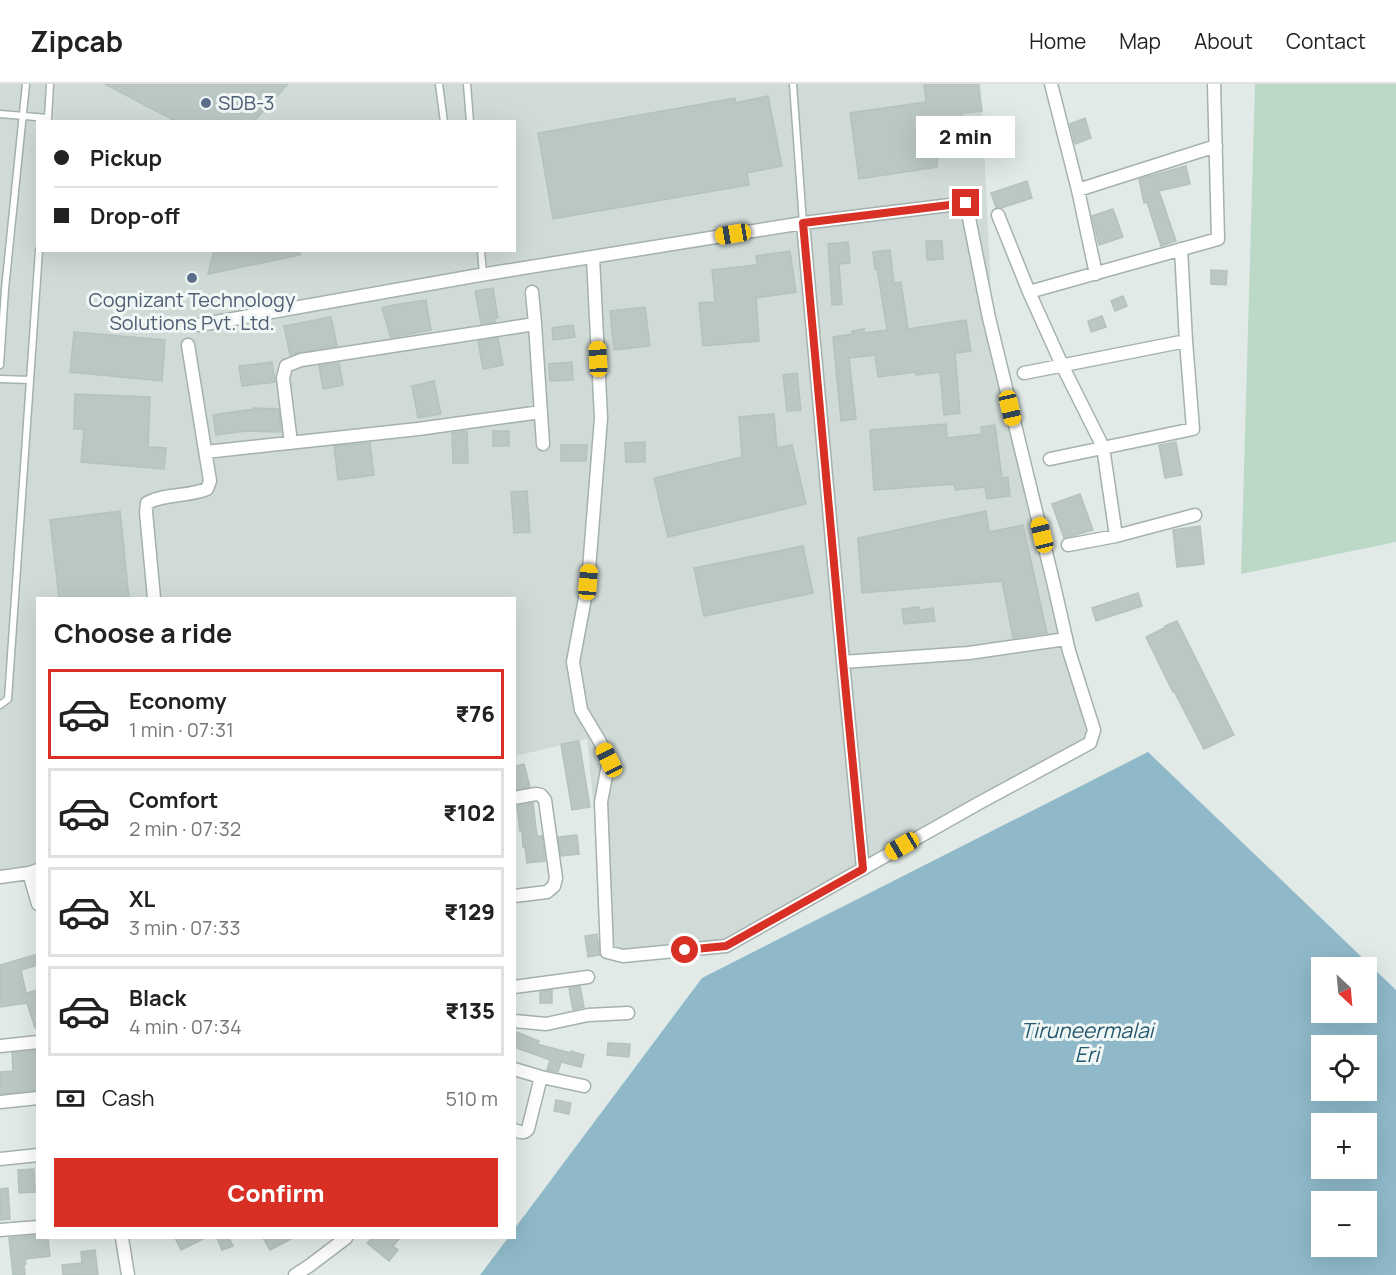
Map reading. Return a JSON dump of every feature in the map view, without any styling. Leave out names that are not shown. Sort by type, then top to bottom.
[{"type":"street","points":[[1051,84],[1078,190],[1096,274]]},
{"type":"street","points":[[1029,292],[1218,239],[1214,84]]},
{"type":"street","points":[[1078,190],[1216,146]]},
{"type":"street","points":[[198,325],[483,275],[593,257],[803,223],[966,203],[988,318],[1066,639],[1094,730],[1090,743],[726,946],[623,956],[607,952],[601,802],[609,760],[581,710],[573,662],[588,582],[601,418],[593,257]]},
{"type":"street","points":[[998,215],[1062,365],[1103,447],[1116,536]]},
{"type":"street","points":[[803,223],[863,869]]},
{"type":"street","points":[[1050,459],[1192,429],[1181,249]]},
{"type":"street","points":[[532,292],[543,444]]},
{"type":"street","points":[[291,444],[283,378],[286,366],[300,360],[535,324]]},
{"type":"street","points":[[1024,373],[1186,341]]},
{"type":"street","points":[[154,597],[147,503],[157,498],[198,493],[207,489],[210,481],[188,345]]},
{"type":"street","points":[[206,452],[418,429],[541,412]]},
{"type":"street","points":[[1068,545],[1116,536],[1195,515]]},
{"type":"street","points":[[843,662],[969,653],[1066,639]]},
{"type":"street","points":[[516,798],[536,794],[542,795],[545,800],[556,878],[554,886],[547,892],[516,896]]},
{"type":"street","points":[[0,877],[33,871],[36,891]]},
{"type":"street","points":[[516,987],[588,977]]},
{"type":"street","points":[[516,1021],[546,1024],[588,1014],[628,1013]]},
{"type":"street","points":[[0,1046],[36,1042]]},
{"type":"street","points":[[516,1070],[584,1086]]},
{"type":"street","points":[[516,1130],[526,1132],[528,1129],[541,1077]]},
{"type":"street","points":[[0,1102],[36,1098]]},
{"type":"street","points":[[0,1159],[36,1155]]},
{"type":"street","points":[[0,1230],[36,1227]]},
{"type":"street","points":[[122,1239],[128,1275]]},
{"type":"street","points":[[295,1275],[345,1239]]},
{"type":"lane","points":[[0,365],[5,289],[26,84]]},
{"type":"lane","points":[[0,114],[48,119],[51,84]]},
{"type":"lane","points":[[439,84],[444,120]]},
{"type":"lane","points":[[467,84],[470,120]]},
{"type":"lane","points":[[793,84],[803,223]]},
{"type":"lane","points":[[0,705],[8,699],[39,252]]},
{"type":"lane","points":[[481,252],[483,275]]},
{"type":"lane","points":[[0,379],[30,380]]},
{"type":"shaded area","points":[[0,84],[981,84],[991,294],[1027,472],[1098,737],[717,943],[609,959],[587,739],[516,756],[516,597],[36,597],[36,869],[0,878]]},
{"type":"green space","points":[[1255,84],[1396,84],[1396,542],[1241,574]]},
{"type":"water","name":"Tiruneermalai Eri","points":[[1148,752],[1362,957],[1311,957],[1311,1023],[1377,1023],[1377,972],[1396,990],[1396,1275],[480,1275],[507,1239],[516,1239],[516,1227],[702,978]]},
{"type":"building","name":"SDB-3","points":[[105,84],[288,84],[255,120],[173,120]]},
{"type":"building","points":[[924,84],[978,84],[982,111],[962,113],[964,132],[956,133],[956,140],[939,142],[937,167],[859,179],[850,113],[926,102]]},
{"type":"building","points":[[768,96],[782,166],[747,173],[749,185],[553,219],[538,133],[735,98],[736,103]]},
{"type":"building","points":[[1085,118],[1091,138],[1075,144],[1070,124]]},
{"type":"building","points":[[1186,166],[1190,184],[1159,191],[1176,241],[1161,246],[1147,202],[1144,203],[1139,179]]},
{"type":"building","points":[[1027,181],[1032,198],[1001,208],[996,207],[991,193]]},
{"type":"building","points":[[1113,209],[1123,237],[1099,245],[1092,216]]},
{"type":"building","points":[[926,241],[942,241],[943,259],[927,260]]},
{"type":"building","points":[[848,242],[850,263],[839,264],[842,304],[832,305],[828,244]]},
{"type":"building","points":[[890,250],[894,283],[901,282],[908,329],[966,320],[971,351],[955,353],[960,413],[944,415],[940,372],[916,375],[916,372],[878,377],[875,355],[849,358],[856,419],[841,421],[833,337],[853,334],[852,331],[864,329],[864,333],[887,330],[873,252]]},
{"type":"building","points":[[790,251],[796,292],[756,298],[759,341],[703,346],[699,303],[715,302],[712,270],[757,265],[756,256]]},
{"type":"building","points":[[214,252],[300,252],[300,255],[208,274]]},
{"type":"building","points":[[1211,270],[1227,271],[1226,285],[1211,284]]},
{"type":"building","points":[[493,288],[498,318],[494,319],[495,322],[481,324],[475,291]]},
{"type":"building","points":[[1123,296],[1127,306],[1115,311],[1111,301]]},
{"type":"building","points":[[426,300],[431,330],[391,338],[382,308]]},
{"type":"building","points":[[645,307],[650,346],[614,350],[610,311]]},
{"type":"building","points":[[1102,316],[1106,327],[1091,332],[1088,321]]},
{"type":"building","points":[[331,317],[337,346],[290,355],[284,326]]},
{"type":"building","points":[[573,325],[575,337],[553,340],[552,328]]},
{"type":"building","points":[[74,332],[165,340],[162,381],[70,372]]},
{"type":"building","points":[[498,338],[503,365],[483,369],[478,341]]},
{"type":"building","points":[[272,362],[275,382],[242,386],[239,366]]},
{"type":"building","points":[[572,362],[573,380],[550,381],[549,364]]},
{"type":"building","points":[[339,363],[343,385],[323,389],[319,366]]},
{"type":"building","points":[[797,373],[801,410],[787,411],[783,375]]},
{"type":"building","points":[[434,381],[441,414],[418,418],[412,386]]},
{"type":"building","points":[[75,394],[150,397],[148,447],[166,448],[164,469],[81,462],[84,429],[74,429]]},
{"type":"building","points":[[254,408],[279,409],[281,432],[247,431],[216,435],[213,415]]},
{"type":"building","points":[[774,414],[777,448],[792,445],[806,504],[668,537],[654,478],[742,457],[739,417]]},
{"type":"building","points":[[946,424],[947,438],[982,434],[981,427],[995,425],[1002,478],[1008,477],[1010,496],[987,499],[985,487],[955,490],[954,484],[874,490],[870,430]]},
{"type":"building","points":[[467,431],[468,463],[453,463],[452,433]]},
{"type":"building","points":[[493,431],[509,431],[509,446],[493,446]]},
{"type":"building","points":[[645,442],[645,462],[626,462],[625,443]]},
{"type":"building","points":[[1176,442],[1182,475],[1165,478],[1159,445]]},
{"type":"building","points":[[370,443],[374,475],[338,480],[334,446]]},
{"type":"building","points":[[561,445],[587,445],[586,461],[561,461]]},
{"type":"building","points":[[527,491],[530,532],[514,533],[511,492]]},
{"type":"building","points":[[1080,494],[1093,530],[1064,538],[1052,504]]},
{"type":"building","points":[[120,511],[129,597],[59,597],[50,520]]},
{"type":"building","points":[[986,511],[989,532],[1023,525],[1047,633],[1013,638],[1002,581],[862,593],[858,538]]},
{"type":"building","points":[[1200,526],[1204,564],[1177,567],[1173,530]]},
{"type":"building","points":[[803,546],[813,593],[704,616],[694,568]]},
{"type":"building","points":[[1138,593],[1142,606],[1096,621],[1092,608]]},
{"type":"building","points":[[919,607],[919,610],[933,608],[935,621],[904,624],[902,609]]},
{"type":"building","points":[[1177,621],[1234,735],[1204,749],[1146,637]]},
{"type":"building","points":[[579,741],[590,807],[572,810],[561,744]]},
{"type":"building","points":[[524,764],[530,787],[516,790],[516,766]]},
{"type":"building","points":[[533,803],[537,836],[542,836],[545,861],[527,863],[517,806]]},
{"type":"building","points":[[577,835],[579,854],[561,856],[558,837]]},
{"type":"building","points":[[597,934],[600,955],[588,957],[585,936]]},
{"type":"building","points":[[36,955],[36,966],[21,970],[26,993],[36,990],[36,1028],[27,1003],[1,1007],[0,965]]},
{"type":"building","points":[[580,986],[584,1007],[573,1010],[569,988]]},
{"type":"building","points":[[552,990],[552,1003],[540,1003],[540,992]]},
{"type":"building","points":[[516,1032],[539,1041],[537,1044],[584,1055],[581,1067],[561,1062],[558,1072],[547,1070],[550,1060],[516,1048]]},
{"type":"building","points":[[608,1043],[630,1044],[629,1057],[607,1055]]},
{"type":"building","points":[[36,1050],[36,1090],[0,1094],[0,1072],[13,1071],[12,1053]]},
{"type":"building","points":[[556,1100],[571,1103],[569,1114],[554,1111]]},
{"type":"building","points":[[34,1169],[35,1192],[19,1193],[18,1170]]},
{"type":"building","points":[[8,1188],[10,1219],[0,1220],[0,1189]]},
{"type":"building","points":[[36,1235],[36,1239],[48,1239],[50,1256],[25,1259],[25,1275],[13,1275],[9,1238]]},
{"type":"building","points":[[176,1239],[203,1239],[181,1250]]},
{"type":"building","points":[[217,1239],[230,1239],[233,1246],[222,1250]]},
{"type":"building","points":[[264,1239],[291,1239],[270,1250]]},
{"type":"building","points":[[371,1239],[399,1239],[393,1246],[398,1250],[389,1261],[367,1243]]},
{"type":"building","points":[[95,1250],[98,1275],[63,1275],[62,1265],[82,1263],[81,1252]]},
{"type":"place","name":"SDB-3","points":[[206,103]]},
{"type":"place","name":"Cognizant Technology Solutions Pvt. Ltd.","points":[[192,278]]},
{"type":"route","points":[[685,950],[726,946],[863,869],[803,223],[966,203]]}]
